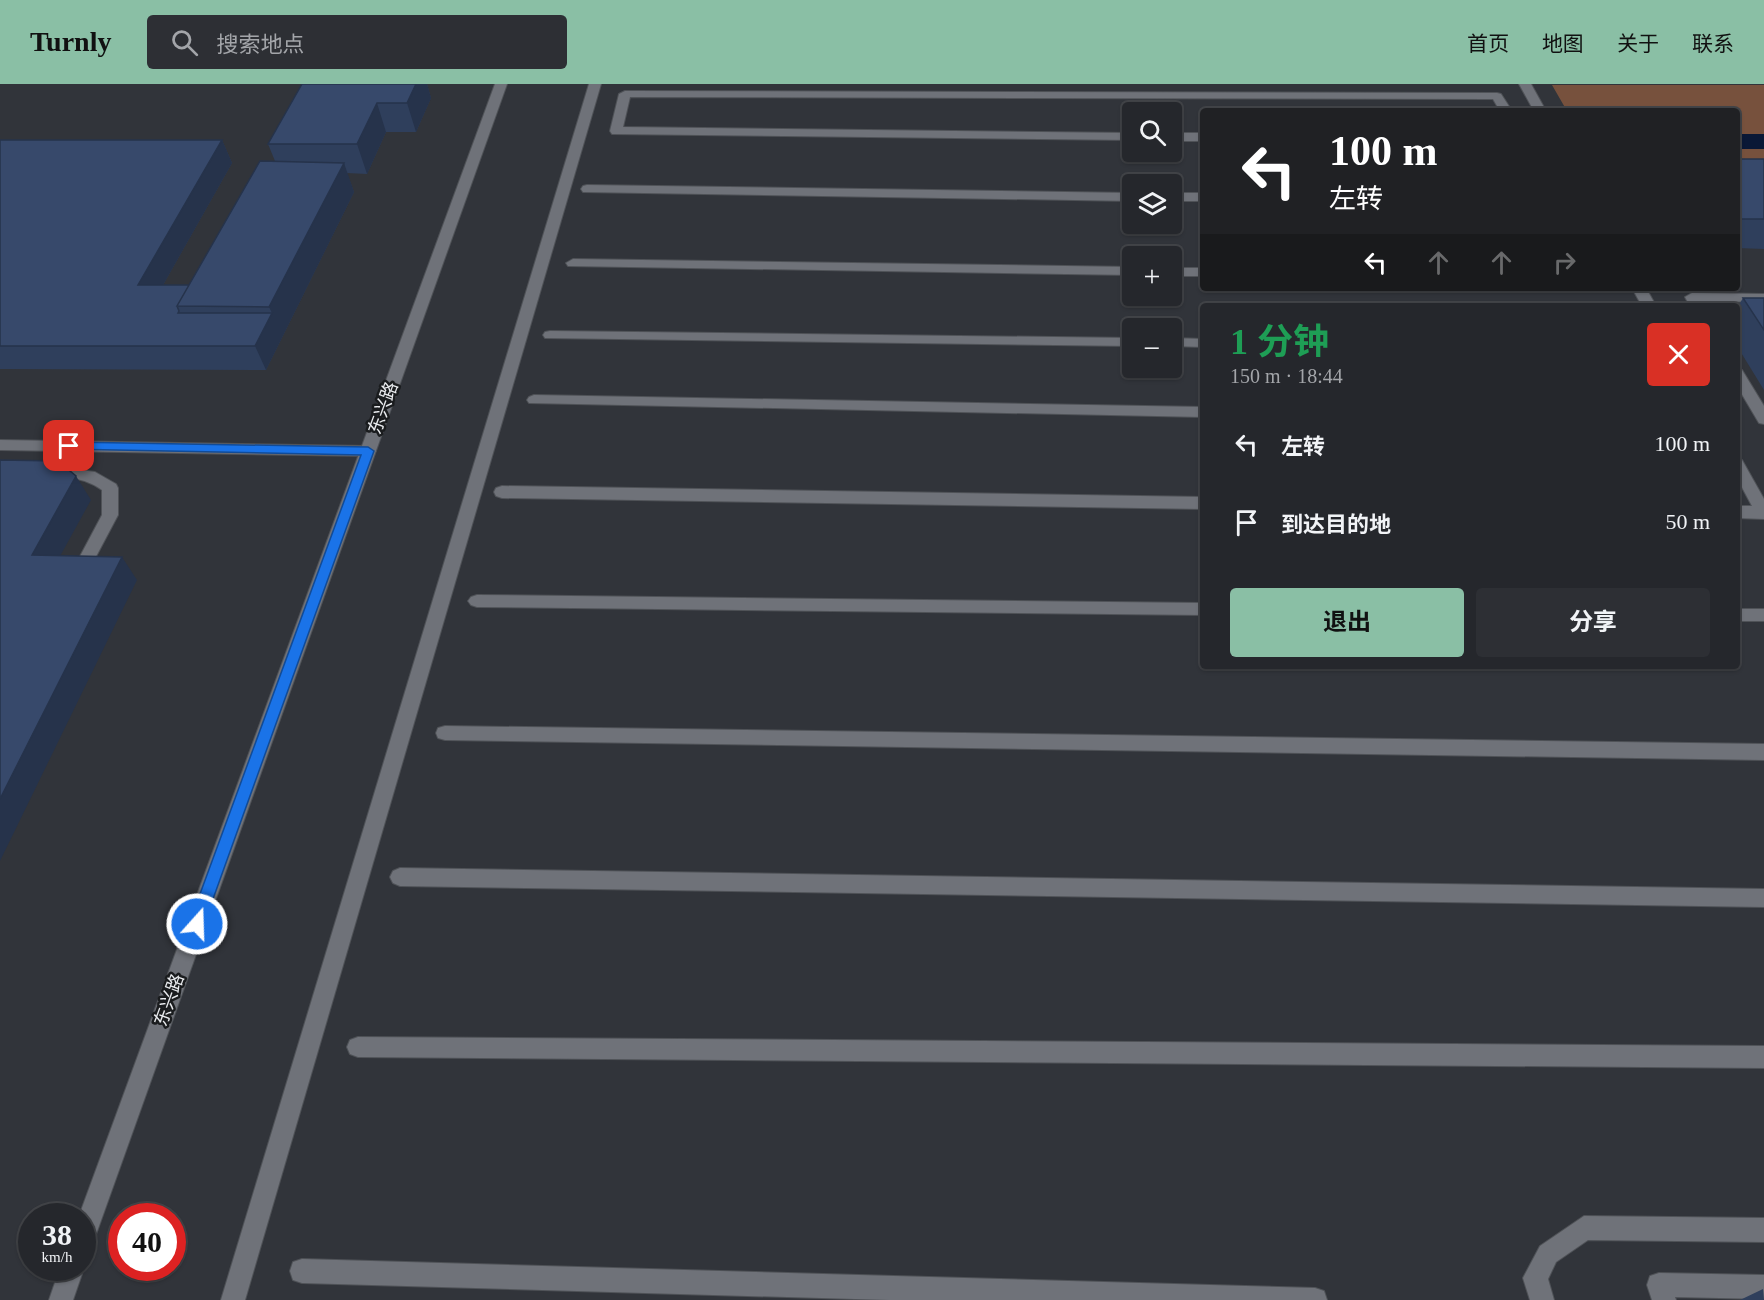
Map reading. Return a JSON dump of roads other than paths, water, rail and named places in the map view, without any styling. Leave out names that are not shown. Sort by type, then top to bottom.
[{"type":"street","name":"东兴路","points":[[95,1203],[501,84]]},
{"type":"street","points":[[233,1300],[594,84]]},
{"type":"street","points":[[1525,84],[1538,108]]},
{"type":"street","points":[[1122,137],[616,131],[625,94],[1497,96],[1504,108]]},
{"type":"street","points":[[1182,137],[1200,137]]},
{"type":"street","points":[[587,189],[1122,196]]},
{"type":"street","points":[[1182,197],[1200,198]]},
{"type":"street","points":[[573,263],[1122,271]]},
{"type":"street","points":[[1182,272],[1200,272]]},
{"type":"street","points":[[1695,303],[1692,297],[1764,298]]},
{"type":"street","points":[[549,335],[1122,342]]},
{"type":"street","points":[[1182,342],[1200,343]]},
{"type":"street","points":[[1740,378],[1764,419]]},
{"type":"street","points":[[534,400],[1200,412]]},
{"type":"street","points":[[0,445],[368,451]]},
{"type":"street","points":[[1740,469],[1764,512],[1740,512]]},
{"type":"street","points":[[0,471],[53,471],[95,477],[110,488],[110,515],[68,588]]},
{"type":"street","points":[[502,492],[1200,503]]},
{"type":"street","points":[[477,601],[1200,609]]},
{"type":"street","points":[[1740,615],[1764,615]]},
{"type":"street","points":[[445,733],[1764,752]]},
{"type":"street","points":[[400,876],[1764,898]]},
{"type":"street","points":[[358,1047],[1764,1058]]},
{"type":"street","points":[[1542,1300],[1535,1278],[1548,1254],[1584,1228],[1764,1230]]},
{"type":"street","points":[[302,1271],[1315,1300]]},
{"type":"street","points":[[61,1300],[68,1281]]},
{"type":"street","points":[[1664,1300],[1659,1285],[1764,1287]]},
{"type":"water","points":[[1740,134],[1764,134],[1764,149],[1740,149]]}]
